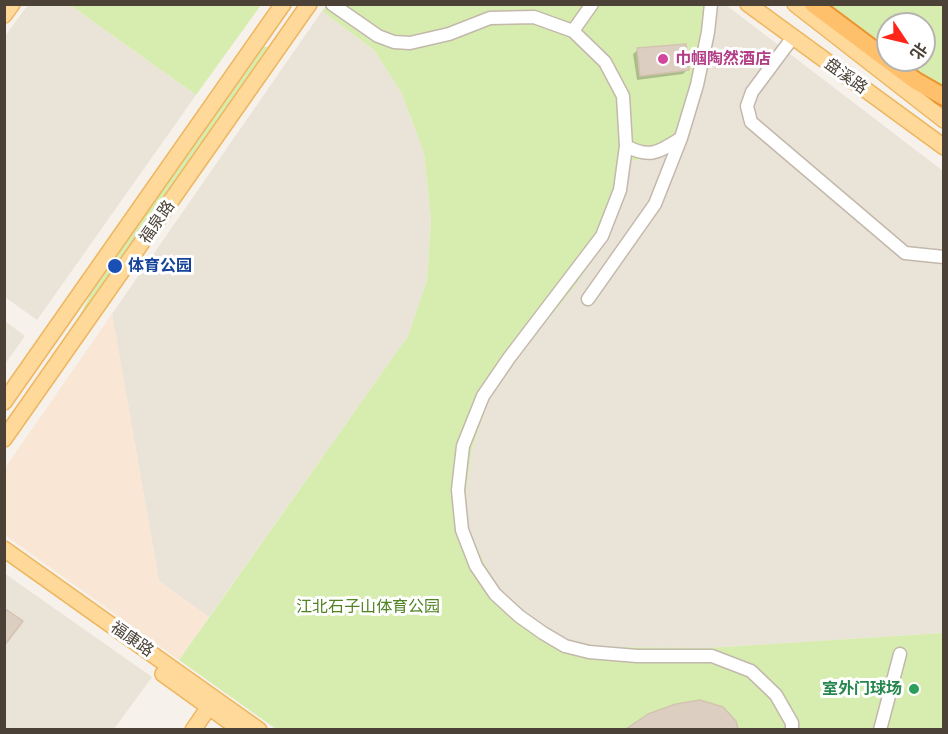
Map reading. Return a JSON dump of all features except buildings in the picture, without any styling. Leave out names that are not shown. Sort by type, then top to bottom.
[{"type":"highway","points":[[813,4],[916,81],[944,97]]},
{"type":"main road","points":[[4,15],[12,4]]},
{"type":"main road","name":"福泉路","points":[[4,402],[283,4]]},
{"type":"main road","name":"福泉路","points":[[4,439],[309,4]]},
{"type":"main road","name":"盘溪路","points":[[748,4],[944,147]]},
{"type":"main road","name":"盘溪路","points":[[795,4],[944,120]]},
{"type":"main road","points":[[256,43],[270,44],[274,54]]},
{"type":"main road","name":"福康路","points":[[4,549],[216,705],[241,729]]},
{"type":"main road","name":"福康路","points":[[4,561],[216,705],[259,729]]},
{"type":"main road","points":[[193,729],[216,705]]},
{"type":"main road","points":[[204,729],[216,705]]},
{"type":"street","points":[[332,4],[378,36],[394,42],[410,43],[449,34],[490,18],[534,17],[573,31],[605,63],[623,96],[626,146],[620,190],[602,237],[509,358],[483,396],[463,446],[458,490],[462,530],[476,566],[495,594],[519,616],[543,633],[565,646],[588,652],[637,656],[712,656],[741,667],[751,671],[776,696],[792,723],[792,729]]},
{"type":"street","points":[[573,31],[592,4]]},
{"type":"street","points":[[588,299],[655,204],[681,138],[697,85],[708,32],[711,4]]},
{"type":"street","points":[[793,37],[752,92],[747,106],[751,122],[905,253],[944,257]]},
{"type":"street","points":[[626,146],[641,154],[661,150],[681,138]]},
{"type":"street","points":[[880,729],[900,654]]},
{"type":"shaded area","points":[[28,5],[70,5],[196,95],[37,320],[5,297],[5,36]]},
{"type":"shaded area","points":[[717,5],[726,5],[943,171],[943,633],[707,648],[589,647],[569,641],[547,628],[524,612],[500,590],[484,563],[469,529],[466,493],[472,449],[489,399],[513,363],[574,287],[626,191],[631,161],[683,151],[704,84]]},
{"type":"shaded area","points":[[322,11],[374,50],[402,94],[424,153],[431,220],[427,280],[408,336],[209,617],[159,581],[112,314]]},
{"type":"shaded area","points":[[112,314],[159,581],[209,617],[179,660],[5,535],[5,468]]},
{"type":"shaded area","points":[[5,321],[25,336],[5,364]]},
{"type":"shaded area","points":[[4,573],[152,677],[114,729],[5,729]]},
{"type":"green space","points":[[70,5],[261,5],[196,95]]},
{"type":"green space","name":"江北石子山体育公园","points":[[327,5],[717,5],[704,84],[683,151],[631,161],[626,191],[608,238],[574,287],[513,363],[489,399],[472,449],[466,493],[469,529],[484,563],[500,590],[524,612],[547,628],[569,641],[589,647],[707,648],[943,633],[943,729],[276,729],[179,660],[408,336],[427,280],[431,220],[424,153],[402,94],[374,50],[322,11]]},
{"type":"green space","points":[[824,5],[943,5],[943,91],[917,72],[936,72],[936,12],[876,12],[876,42]]},
{"type":"green space","points":[[261,46],[268,47],[271,54],[5,434],[5,424],[80,315],[98,279]]},
{"type":"place","name":"巾帼陶然酒店","points":[[663,59]]},
{"type":"place","name":"体育公园","points":[[115,266]]},
{"type":"place","name":"室外门球场","points":[[914,689]]}]
